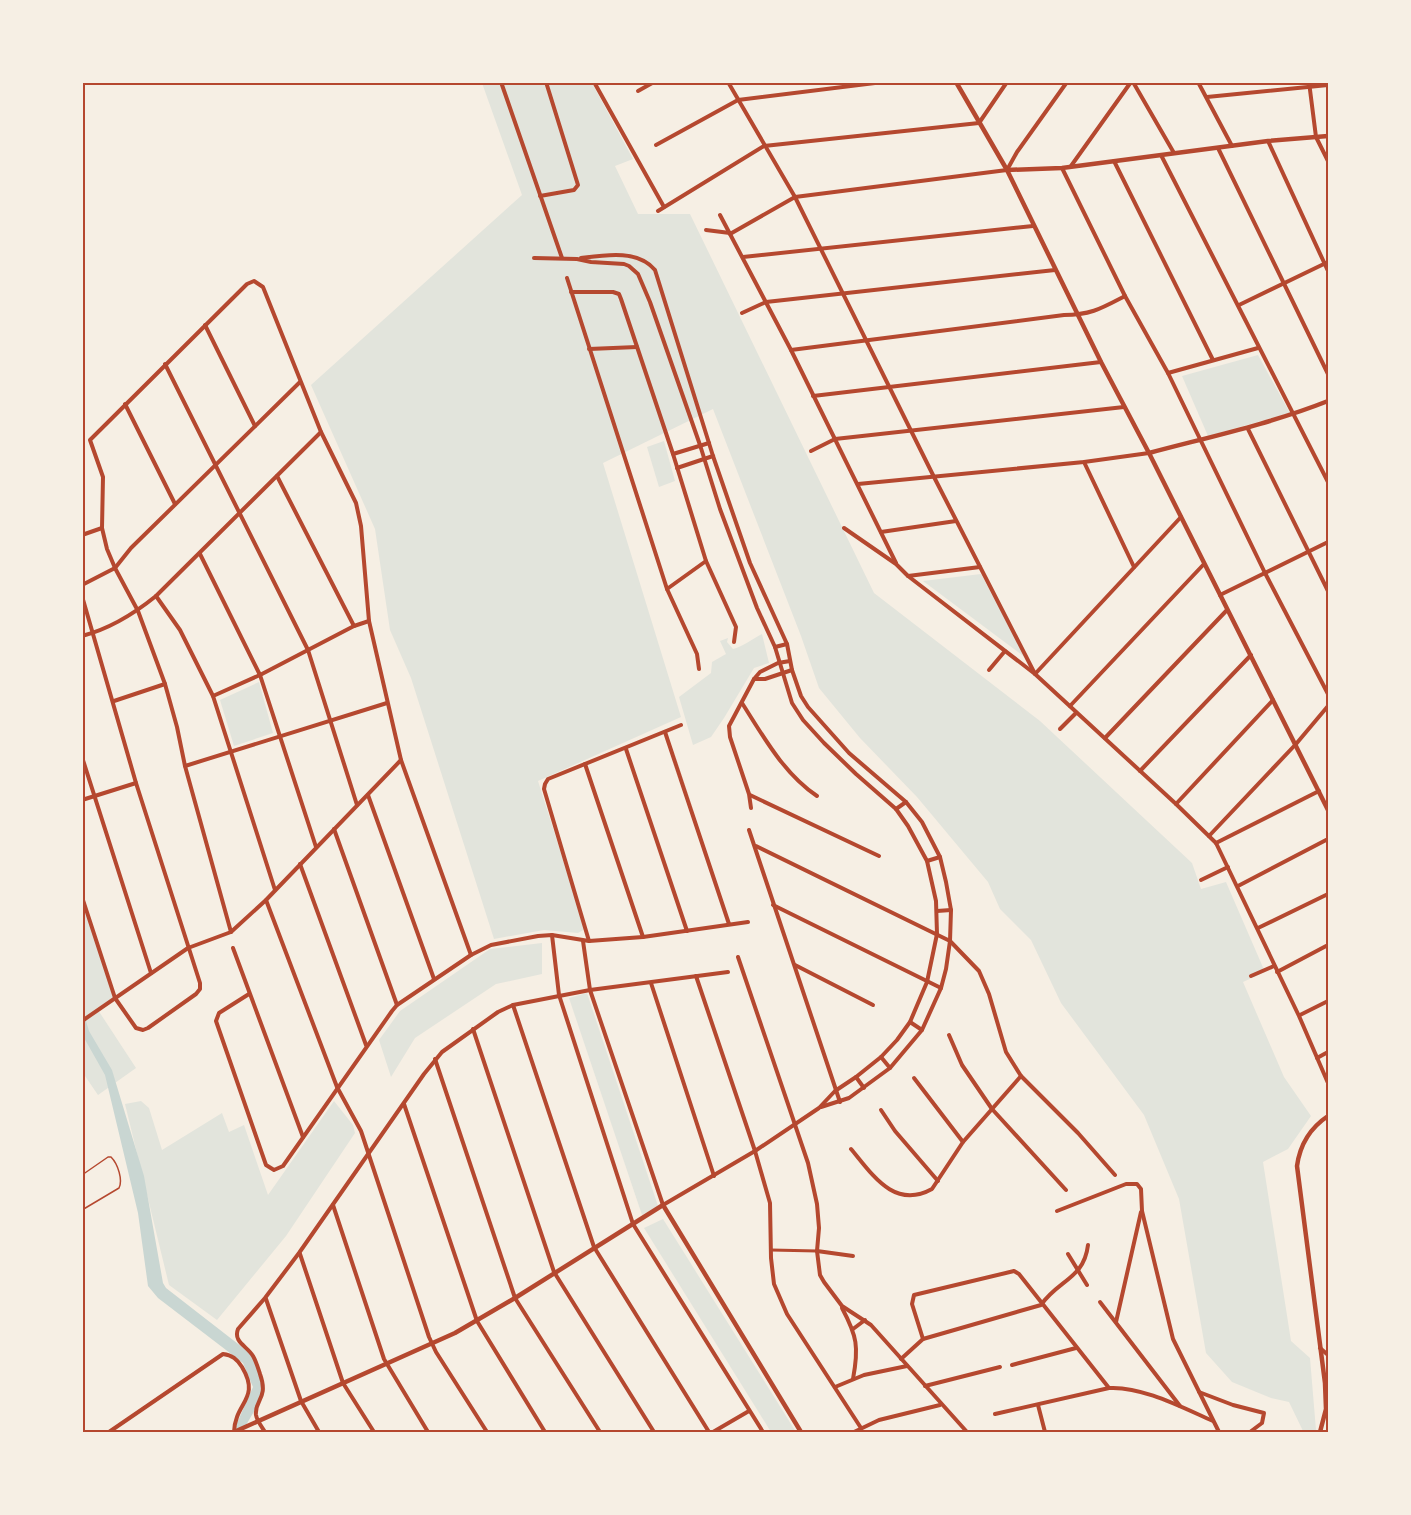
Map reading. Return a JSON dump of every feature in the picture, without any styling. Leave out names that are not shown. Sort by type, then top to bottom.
[{"type":"street","points":[[501,82],[562,258]]},
{"type":"street","points":[[540,196],[574,190],[579,185],[546,82]]},
{"type":"street","points":[[594,82],[664,207]]},
{"type":"street","points":[[638,91],[654,82]]},
{"type":"street","points":[[728,82],[795,197],[910,431],[1035,674]]},
{"type":"street","points":[[656,146],[738,99],[883,82]]},
{"type":"street","points":[[956,82],[1007,170],[1101,362],[1329,810]]},
{"type":"street","points":[[658,211],[764,147],[979,123],[1007,82]]},
{"type":"street","points":[[1007,170],[1017,152],[1067,82]]},
{"type":"street","points":[[1071,166],[1132,82],[1174,153]]},
{"type":"street","points":[[1198,82],[1232,146]]},
{"type":"street","points":[[1208,97],[1309,85],[1329,85]]},
{"type":"street","points":[[1309,85],[1316,137],[1329,161]]},
{"type":"street","points":[[706,230],[730,234],[795,197],[1007,170],[1062,168],[1268,141],[1329,136]]},
{"type":"street","points":[[1268,141],[1327,262],[1329,271]]},
{"type":"street","points":[[1218,148],[1329,374]]},
{"type":"street","points":[[1161,155],[1239,305],[1258,348],[1329,482]]},
{"type":"street","points":[[1114,161],[1213,360]]},
{"type":"street","points":[[1062,168],[1125,296],[1168,373],[1265,573],[1329,694]]},
{"type":"street","points":[[720,215],[791,350],[896,564]]},
{"type":"street","points":[[743,257],[1033,226]]},
{"type":"street","points":[[534,258],[577,259],[630,256],[645,260],[655,270],[730,506],[750,563],[787,644],[797,687],[808,707],[849,753],[906,802],[922,822],[940,857],[951,910],[950,941],[941,988],[922,1030],[890,1068],[864,1088],[840,1102],[819,1108]]},
{"type":"street","points":[[109,1432],[219,1356],[228,1354],[238,1362],[250,1385],[249,1394],[235,1420],[234,1432],[432,1344],[477,1321],[594,1247],[755,1151],[819,1108],[835,1091],[881,1057],[910,1022],[927,982],[937,934],[937,911],[927,861],[896,809],[856,774],[803,720],[792,703],[781,673],[775,647],[757,608],[720,509],[705,458],[651,302],[638,274],[624,264],[577,259]]},
{"type":"street","points":[[1239,305],[1327,262]]},
{"type":"street","points":[[742,313],[766,302],[1055,270]]},
{"type":"street","points":[[567,278],[667,589],[697,654],[699,669]]},
{"type":"street","points":[[231,932],[165,684],[138,611],[107,549],[102,528],[103,477],[90,440],[247,284],[254,281],[263,287],[321,432],[356,503],[361,526],[369,621],[401,759],[471,955]]},
{"type":"street","points":[[572,292],[616,292],[621,299],[706,561],[736,627],[734,642]]},
{"type":"street","points":[[791,350],[1052,316],[1078,315],[1094,312],[1125,296]]},
{"type":"street","points":[[205,325],[255,426]]},
{"type":"street","points":[[589,349],[637,347]]},
{"type":"street","points":[[1168,373],[1258,348]]},
{"type":"street","points":[[813,396],[1101,362]]},
{"type":"street","points":[[165,364],[308,651],[357,806]]},
{"type":"street","points":[[82,585],[115,568],[131,548],[300,382]]},
{"type":"street","points":[[858,484],[1084,462],[1149,453],[1248,429],[1329,401]]},
{"type":"street","points":[[125,404],[175,504]]},
{"type":"street","points":[[811,451],[835,439],[1124,407]]},
{"type":"street","points":[[1248,429],[1329,591]]},
{"type":"street","points":[[82,636],[94,633],[138,611],[156,596],[321,432]]},
{"type":"street","points":[[673,454],[710,443]]},
{"type":"street","points":[[677,468],[713,456]]},
{"type":"street","points":[[1084,462],[1134,567]]},
{"type":"street","points":[[277,476],[354,626]]},
{"type":"street","points":[[720,509],[730,506]]},
{"type":"street","points":[[1035,674],[1180,517]]},
{"type":"street","points":[[881,532],[956,521]]},
{"type":"street","points":[[82,535],[102,528]]},
{"type":"street","points":[[844,528],[896,564],[908,576],[1035,674],[1216,843],[1329,1083]]},
{"type":"street","points":[[1219,595],[1329,542]]},
{"type":"street","points":[[200,554],[260,675],[316,847]]},
{"type":"street","points":[[667,589],[706,561]]},
{"type":"street","points":[[1070,706],[1204,564]]},
{"type":"street","points":[[908,576],[980,567]]},
{"type":"street","points":[[82,596],[136,783],[200,983],[200,989],[196,994],[148,1028],[139,1029],[115,998],[82,897]]},
{"type":"street","points":[[156,596],[180,630],[213,696],[275,890]]},
{"type":"street","points":[[1106,738],[1227,610]]},
{"type":"street","points":[[213,696],[260,675],[354,626],[369,621]]},
{"type":"street","points":[[775,647],[787,644]]},
{"type":"street","points":[[989,670],[1005,651]]},
{"type":"street","points":[[1140,771],[1251,656]]},
{"type":"street","points":[[751,808],[749,794],[729,731],[731,720],[753,679],[760,672],[778,663],[790,661]]},
{"type":"street","points":[[753,679],[765,679],[792,670]]},
{"type":"street","points":[[114,701],[165,684]]},
{"type":"street","points":[[1176,804],[1274,699]]},
{"type":"street","points":[[185,766],[387,703]]},
{"type":"street","points":[[742,703],[765,739],[801,786],[817,796]]},
{"type":"street","points":[[1209,837],[1329,706]]},
{"type":"street","points":[[1060,729],[1076,713]]},
{"type":"street","points":[[589,941],[544,784],[548,779],[681,725]]},
{"type":"street","points":[[665,732],[729,924]]},
{"type":"street","points":[[626,749],[687,931]]},
{"type":"street","points":[[82,757],[151,973]]},
{"type":"street","points":[[82,1021],[188,948],[231,932],[266,900],[401,759]]},
{"type":"street","points":[[585,764],[643,937]]},
{"type":"street","points":[[82,800],[136,783]]},
{"type":"street","points":[[1216,843],[1319,791]]},
{"type":"street","points":[[749,794],[879,856]]},
{"type":"street","points":[[368,795],[434,979]]},
{"type":"street","points":[[896,809],[906,802]]},
{"type":"street","points":[[334,829],[398,1005]]},
{"type":"street","points":[[749,830],[840,1102]]},
{"type":"street","points":[[1238,886],[1329,839]]},
{"type":"street","points":[[756,846],[950,941],[979,971],[989,994],[1006,1052],[1021,1076],[1078,1133],[1114,1175]]},
{"type":"street","points":[[927,861],[940,857]]},
{"type":"street","points":[[300,864],[366,1046]]},
{"type":"street","points":[[1201,880],[1228,867]]},
{"type":"street","points":[[1258,928],[1329,894]]},
{"type":"street","points":[[266,900],[337,1087],[356,1119],[432,1344],[487,1432]]},
{"type":"street","points":[[773,905],[941,988]]},
{"type":"street","points":[[937,911],[951,910]]},
{"type":"street","points":[[249,994],[216,1017],[266,1165],[274,1170],[284,1166],[366,1046],[398,1005],[471,955],[507,940],[552,935],[583,941],[643,937],[748,922]]},
{"type":"street","points":[[552,935],[559,995],[633,1224],[763,1432]]},
{"type":"street","points":[[583,941],[590,990],[663,1205],[801,1432]]},
{"type":"street","points":[[1277,972],[1329,945]]},
{"type":"street","points":[[232,948],[303,1137]]},
{"type":"street","points":[[738,957],[808,1163],[817,1204],[819,1228],[817,1251],[820,1275],[842,1306],[853,1329],[857,1348],[853,1379]]},
{"type":"street","points":[[794,965],[873,1005]]},
{"type":"street","points":[[1251,976],[1274,966]]},
{"type":"street","points":[[265,1432],[258,1422],[256,1413],[263,1396],[264,1385],[253,1356],[237,1340],[238,1329],[266,1298],[299,1253],[435,1059],[473,1029],[513,1005],[590,990],[728,972]]},
{"type":"street","points":[[696,976],[755,1151],[770,1203],[771,1270],[780,1299],[861,1428]]},
{"type":"street","points":[[651,983],[714,1176]]},
{"type":"street","points":[[1299,1016],[1329,1001]]},
{"type":"street","points":[[513,1005],[594,1247],[711,1432],[749,1412]]},
{"type":"street","points":[[910,1022],[922,1030]]},
{"type":"street","points":[[473,1029],[555,1272],[654,1432]]},
{"type":"street","points":[[949,1035],[962,1065],[992,1109],[1066,1190]]},
{"type":"street","points":[[1317,1058],[1329,1052]]},
{"type":"street","points":[[881,1057],[890,1068]]},
{"type":"street","points":[[435,1059],[515,1298],[600,1432]]},
{"type":"street","points":[[851,1149],[887,1190],[916,1194],[932,1189],[963,1142],[1021,1076]]},
{"type":"street","points":[[856,1077],[864,1088]]},
{"type":"street","points":[[914,1078],[963,1142]]},
{"type":"street","points":[[404,1103],[477,1321],[546,1432]]},
{"type":"street","points":[[882,1110],[896,1131],[938,1181]]},
{"type":"street","points":[[1320,1432],[1326,1399],[1297,1166],[1303,1142],[1311,1131],[1329,1116]]},
{"type":"street","points":[[1057,1212],[1126,1184],[1132,1183],[1139,1186],[1142,1211],[1116,1323]]},
{"type":"street","points":[[333,1204],[386,1365],[428,1432]]},
{"type":"street","points":[[1142,1211],[1173,1339],[1219,1432]]},
{"type":"street","points":[[901,1359],[923,1339],[1041,1305],[1078,1272],[1085,1262],[1088,1245]]},
{"type":"street","points":[[771,1250],[817,1251],[852,1256]]},
{"type":"street","points":[[299,1253],[343,1383],[374,1432]]},
{"type":"street","points":[[1068,1254],[1087,1285]]},
{"type":"street","points":[[923,1339],[912,1304],[914,1295],[1014,1271],[1019,1274],[1041,1305],[1109,1388]]},
{"type":"street","points":[[266,1298],[301,1401],[319,1432]]},
{"type":"street","points":[[1100,1302],[1180,1407]]},
{"type":"street","points":[[842,1306],[865,1320],[967,1432]]},
{"type":"street","points":[[853,1329],[865,1320]]},
{"type":"street","points":[[1012,1365],[1076,1348]]},
{"type":"street","points":[[1320,1348],[1329,1355]]},
{"type":"street","points":[[835,1387],[853,1379],[907,1366]]},
{"type":"street","points":[[925,1386],[1000,1367]]},
{"type":"street","points":[[995,1414],[1109,1388],[1130,1389],[1213,1422]]},
{"type":"street","points":[[1198,1392],[1233,1405],[1262,1411],[1264,1419],[1250,1432]]},
{"type":"street","points":[[854,1432],[879,1420],[941,1405]]},
{"type":"street","points":[[1038,1405],[1045,1432]]},
{"type":"lane","points":[[82,1175],[111,1157],[115,1160],[121,1184],[119,1188],[82,1210]]},
{"type":"shaded area","points":[[482,83],[592,83],[633,159],[615,166],[638,214],[690,214],[874,593],[1040,721],[1192,863],[1201,889],[1226,882],[1265,972],[1243,982],[1284,1077],[1311,1116],[1288,1149],[1263,1162],[1291,1341],[1310,1358],[1316,1430],[1303,1431],[1289,1402],[1271,1398],[1232,1382],[1206,1353],[1179,1199],[1144,1115],[1061,1003],[1031,940],[1000,909],[988,882],[917,797],[860,738],[819,688],[713,409],[603,463],[681,717],[538,781],[585,929],[578,933],[544,930],[494,939],[411,678],[390,630],[375,529],[311,385],[522,195]]},
{"type":"shaded area","points":[[1258,355],[1290,413],[1208,436],[1182,376]]},
{"type":"shaded area","points":[[664,441],[675,481],[659,487],[647,447]]},
{"type":"shaded area","points":[[981,574],[1026,658],[923,581]]},
{"type":"shaded area","points":[[762,634],[769,663],[754,668],[711,737],[693,745],[679,697],[711,673],[712,662],[726,654],[720,641],[728,638],[727,642],[733,649]]},
{"type":"shaded area","points":[[259,682],[273,733],[234,746],[220,700]]},
{"type":"shaded area","points":[[82,897],[115,998],[98,1010],[136,1068],[98,1095],[83,1073]]},
{"type":"shaded area","points":[[542,943],[542,974],[496,984],[415,1038],[391,1077],[379,1040],[400,1011],[490,949]]},
{"type":"shaded area","points":[[587,993],[658,1206],[642,1215],[569,998]]},
{"type":"shaded area","points":[[82,1008],[89,1031],[112,1070],[144,1176],[163,1283],[166,1288],[251,1354],[264,1385],[263,1396],[242,1432],[233,1432],[253,1387],[243,1363],[158,1298],[148,1286],[138,1213],[105,1075],[83,1036]]},
{"type":"shaded area","points":[[141,1101],[149,1108],[162,1150],[222,1113],[229,1132],[244,1125],[268,1195],[334,1101],[353,1125],[355,1133],[286,1236],[217,1320],[169,1285],[125,1104]]},
{"type":"shaded area","points":[[663,1219],[796,1432],[771,1432],[644,1228]]}]
